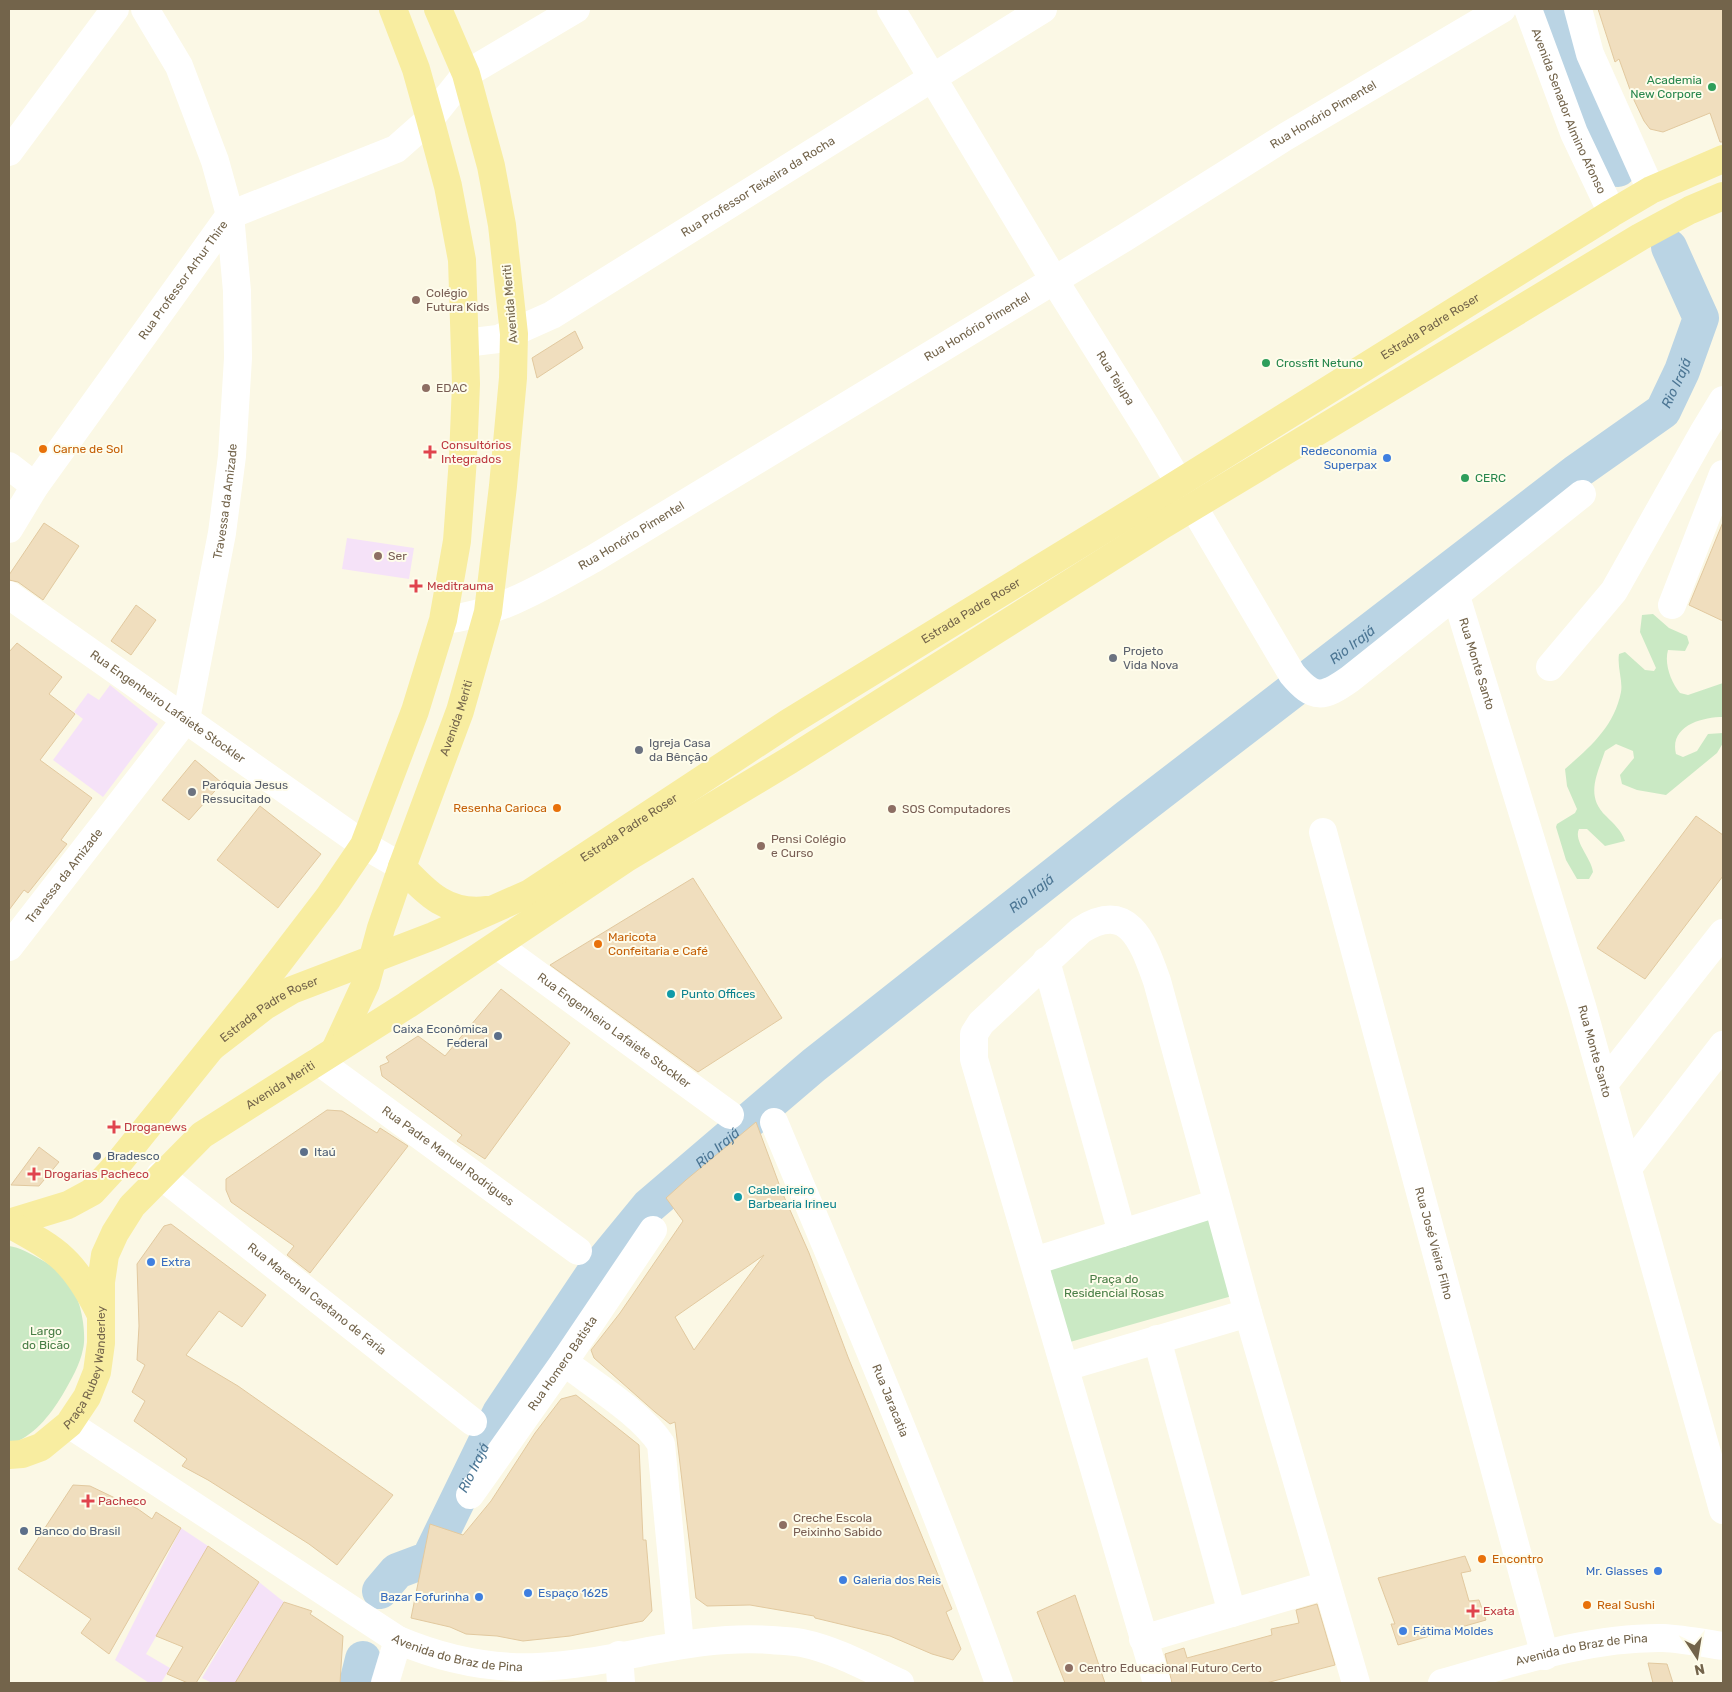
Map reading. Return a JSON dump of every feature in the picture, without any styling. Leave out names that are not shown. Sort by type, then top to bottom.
[{"type":"main road","points":[[9,1223],[68,1205],[92,1192],[212,1047],[322,906],[364,845],[415,711],[443,620],[457,541],[466,384],[465,343],[462,260],[458,230],[416,69],[393,9]]},
{"type":"main road","name":"Avenida Meriti","points":[[100,1312],[101,1282],[105,1256],[115,1233],[132,1206],[160,1175],[202,1135],[326,1056],[354,1012],[374,958],[381,928],[402,867],[460,711],[488,612],[503,486],[513,378],[514,334],[502,226],[491,166],[466,74],[438,9]]},
{"type":"main road","name":"Estrada Padre Roser","points":[[212,1047],[266,1006],[292,990],[434,936],[530,893],[788,723],[1612,213],[1651,190],[1723,159]]},
{"type":"main road","name":"Estrada Padre Roser","points":[[326,1056],[497,946],[625,859],[790,760],[1193,507],[1640,237],[1690,210],[1723,196]]},
{"type":"main road","points":[[402,867],[433,896],[450,907],[473,912],[496,909]]},
{"type":"main road","name":"Praça Rubey Wanderley","points":[[9,1223],[50,1246],[70,1263],[87,1287],[100,1312],[101,1343],[97,1372],[87,1397],[69,1424],[41,1447],[13,1458]]},
{"type":"street","points":[[9,152],[114,9]]},
{"type":"street","name":"Travessa da Amizade","points":[[9,947],[186,718],[222,533],[232,456],[238,358],[237,310],[230,214],[215,161],[178,66],[145,9]]},
{"type":"street","points":[[466,74],[576,9]]},
{"type":"street","name":"Rua Tejupa","points":[[891,9],[1298,681],[1312,694],[1328,693],[1365,668],[1582,494]]},
{"type":"street","name":"Rua Professor Teixeira da Rocha","points":[[465,343],[498,340],[514,334],[552,314],[1043,9]]},
{"type":"street","name":"Rua Honório Pimentel","points":[[443,620],[488,612],[538,590],[593,559],[1054,280],[1285,137],[1502,9]]},
{"type":"street","name":"Avenida Senador Almino Afonso","points":[[1528,9],[1574,133],[1612,213]]},
{"type":"street","points":[[1578,9],[1590,54],[1651,190]]},
{"type":"street","name":"Rua Professor Arhur Thire","points":[[9,529],[35,486],[230,214],[389,152],[412,136],[430,119],[466,74]]},
{"type":"street","points":[[1550,667],[1619,584],[1723,400]]},
{"type":"street","points":[[9,466],[35,486]]},
{"type":"street","points":[[1672,605],[1723,474]]},
{"type":"street","name":"Rua Engenheiro Lafaiete Stockler","points":[[9,595],[364,845],[402,867]]},
{"type":"street","name":"Rua Monte Santo","points":[[1456,596],[1604,1084],[1723,1510]]},
{"type":"street","name":"Rua José Vieira Filho","points":[[1323,832],[1545,1656]]},
{"type":"street","points":[[1157,1683],[974,1059],[972,1044],[974,1034],[981,1023],[1081,930],[1093,922],[1117,919],[1137,934],[1157,981],[1248,1312],[1356,1683]]},
{"type":"street","points":[[1604,1084],[1723,933]]},
{"type":"street","name":"Rua Engenheiro Lafaiete Stockler","points":[[497,946],[730,1115]]},
{"type":"street","points":[[1046,961],[1122,1233]]},
{"type":"street","points":[[1628,1168],[1723,1045]]},
{"type":"street","name":"Rua Padre Manuel Rodrigues","points":[[326,1056],[578,1252]]},
{"type":"street","name":"Rua Jaracatia","points":[[774,1122],[914,1457],[970,1600],[999,1683]]},
{"type":"street","name":"Rua Marechal Caetano de Faria","points":[[160,1175],[473,1422]]},
{"type":"street","points":[[1034,1261],[1218,1203]]},
{"type":"street","name":"Rua Homero Batista","points":[[470,1495],[564,1362],[653,1230]]},
{"type":"street","points":[[1065,1367],[1248,1312]]},
{"type":"street","points":[[1157,1339],[1232,1613]]},
{"type":"street","points":[[564,1362],[639,1420],[654,1433],[662,1444],[680,1644]]},
{"type":"street","name":"Avenida do Braz de Pina","points":[[69,1424],[398,1640],[439,1656],[465,1662],[501,1666],[538,1667],[680,1644],[712,1640],[757,1639],[801,1643],[847,1670],[900,1683]]},
{"type":"street","points":[[1143,1639],[1327,1585]]},
{"type":"street","name":"Avenida do Braz de Pina","points":[[1442,1683],[1488,1677],[1545,1656],[1594,1645],[1662,1638],[1723,1646]]},
{"type":"street","points":[[385,1683],[398,1640]]},
{"type":"street","points":[[619,1655],[621,1683]]},
{"type":"shaded area","name":"Ser","points":[[347,538],[414,548],[409,579],[342,569]]},
{"type":"shaded area","points":[[110,685],[158,724],[103,797],[53,760],[83,719],[74,712],[88,693],[99,700]]},
{"type":"shaded area","points":[[181,1528],[208,1546],[146,1654],[170,1668],[161,1683],[149,1683],[115,1660]]},
{"type":"shaded area","points":[[259,1582],[284,1602],[236,1683],[212,1683],[202,1678]]},
{"type":"green space","points":[[1653,614],[1669,628],[1687,636],[1689,643],[1685,651],[1668,650],[1667,655],[1669,673],[1680,693],[1688,695],[1723,683],[1723,717],[1697,721],[1682,730],[1677,736],[1675,744],[1676,754],[1683,757],[1697,751],[1708,734],[1723,733],[1723,743],[1717,753],[1666,795],[1637,790],[1622,784],[1620,775],[1634,758],[1633,751],[1616,744],[1605,751],[1596,777],[1594,793],[1600,808],[1619,830],[1625,841],[1605,846],[1587,829],[1579,829],[1579,839],[1590,861],[1593,872],[1589,879],[1577,879],[1566,860],[1556,827],[1557,824],[1575,813],[1577,809],[1567,786],[1565,769],[1592,744],[1613,716],[1621,692],[1619,654],[1625,652],[1645,670],[1654,671],[1656,668],[1640,632],[1642,615]]},
{"type":"green space","name":"Praça do Residencial Rosas","points":[[1216,1213],[1239,1294],[1070,1342],[1047,1261]]},
{"type":"green space","name":"Largo do Bicão","points":[[9,1246],[21,1249],[40,1259],[58,1271],[70,1285],[75,1293],[81,1312],[84,1346],[72,1378],[52,1410],[33,1431],[9,1445]]},
{"type":"building","points":[[1598,9],[1723,9],[1723,142],[1720,142],[1710,113],[1663,132],[1650,129],[1633,98],[1619,59],[1615,62]]},
{"type":"building","points":[[575,331],[583,348],[537,378],[532,358]]},
{"type":"building","points":[[1723,522],[1723,621],[1689,605]]},
{"type":"building","points":[[44,523],[79,546],[43,600],[18,582],[9,580],[9,575]]},
{"type":"building","points":[[136,605],[156,620],[131,655],[111,641]]},
{"type":"building","points":[[17,643],[62,677],[49,694],[75,714],[40,760],[92,798],[61,840],[67,844],[28,893],[24,890],[9,910],[9,652]]},
{"type":"building","name":"Paróquia Jesus Ressucitado","points":[[195,760],[222,783],[189,820],[162,800]]},
{"type":"building","points":[[260,806],[321,854],[278,908],[217,860]]},
{"type":"building","points":[[1696,816],[1723,835],[1723,876],[1645,979],[1597,948]]},
{"type":"building","name":"Punto Offices","points":[[693,878],[782,1018],[698,1072],[550,965]]},
{"type":"building","points":[[501,989],[570,1043],[485,1159],[457,1141],[462,1135],[382,1076],[380,1066],[389,1062],[386,1057],[418,1036],[445,1056]]},
{"type":"building","points":[[327,1110],[342,1111],[377,1133],[380,1128],[408,1146],[310,1273],[287,1255],[294,1246],[231,1202],[226,1190],[226,1179]]},
{"type":"building","points":[[756,1122],[782,1192],[809,1253],[848,1357],[952,1609],[946,1612],[961,1649],[953,1660],[932,1654],[890,1636],[815,1618],[814,1616],[750,1605],[707,1606],[696,1598],[675,1422],[670,1424],[655,1412],[594,1358],[591,1350],[620,1313],[683,1221],[666,1198]],"holes":[[[764,1255],[694,1350],[675,1317]]]},
{"type":"building","name":"Drogarias Pacheco","points":[[39,1147],[59,1162],[39,1186],[11,1185]]},
{"type":"building","points":[[171,1224],[266,1295],[242,1327],[219,1311],[186,1355],[238,1386],[393,1495],[337,1565],[309,1544],[208,1480],[182,1466],[187,1459],[134,1421],[145,1401],[132,1392],[145,1365],[137,1360],[139,1326],[137,1264],[164,1226]]},
{"type":"building","points":[[576,1395],[639,1445],[643,1540],[646,1540],[652,1611],[643,1621],[570,1636],[523,1641],[497,1636],[466,1634],[450,1627],[411,1618],[430,1524],[463,1535],[491,1501],[535,1433],[561,1399]]},
{"type":"building","points":[[73,1485],[90,1486],[138,1509],[152,1519],[156,1512],[181,1528],[109,1654],[81,1633],[91,1619],[18,1569]]},
{"type":"building","points":[[208,1546],[259,1582],[196,1683],[188,1683],[167,1674],[183,1647],[156,1636]]},
{"type":"building","points":[[1465,1556],[1471,1571],[1461,1573],[1469,1601],[1479,1600],[1486,1620],[1398,1645],[1391,1624],[1395,1624],[1378,1578]]},
{"type":"building","points":[[1075,1595],[1105,1683],[1065,1683],[1037,1612]]},
{"type":"building","points":[[284,1602],[312,1611],[310,1614],[343,1636],[340,1683],[235,1683]]},
{"type":"building","points":[[1317,1604],[1335,1665],[1266,1683],[1172,1683],[1165,1654],[1184,1648],[1187,1658],[1272,1635],[1271,1629],[1299,1623],[1296,1610]]},
{"type":"building","points":[[1648,1663],[1667,1664],[1673,1683],[1653,1683]]},
{"type":"waterway","name":"Rio Irajá","points":[[1554,9],[1562,35],[1618,169]]},
{"type":"waterway","name":"Rio Irajá","points":[[380,1591],[397,1571],[429,1559],[500,1413],[594,1273],[649,1206],[814,1065],[1128,817],[1575,473],[1663,411],[1682,371],[1701,318],[1669,247]]},
{"type":"waterway","name":"Rio Irajá","points":[[357,1683],[363,1659]]},
{"type":"place","name":"Academia New Corpore","points":[[1712,87]]},
{"type":"place","name":"Colégio Futura Kids","points":[[416,300]]},
{"type":"place","name":"Crossfit Netuno","points":[[1266,363]]},
{"type":"place","name":"EDAC","points":[[426,388]]},
{"type":"place","name":"Carne de Sol","points":[[43,449]]},
{"type":"place","name":"Consultórios Integrados","points":[[430,452]]},
{"type":"place","name":"Redeconomia Superpax","points":[[1387,458]]},
{"type":"place","name":"CERC","points":[[1465,478]]},
{"type":"place","name":"Ser","points":[[378,556]]},
{"type":"place","name":"Meditrauma","points":[[416,586]]},
{"type":"place","name":"Projeto Vida Nova","points":[[1113,658]]},
{"type":"place","name":"Igreja Casa da Bênção","points":[[639,750]]},
{"type":"place","name":"Paróquia Jesus Ressucitado","points":[[192,792]]},
{"type":"place","name":"Resenha Carioca","points":[[557,808]]},
{"type":"place","name":"SOS Computadores","points":[[892,809]]},
{"type":"place","name":"Pensi Colégio e Curso","points":[[761,846]]},
{"type":"place","name":"Maricota Confeitaria e Café","points":[[598,944]]},
{"type":"place","name":"Punto Offices","points":[[671,994]]},
{"type":"place","name":"Caixa Econômica Federal","points":[[498,1036]]},
{"type":"place","name":"Droganews","points":[[114,1127]]},
{"type":"place","name":"Itaú","points":[[304,1152]]},
{"type":"place","name":"Bradesco","points":[[97,1156]]},
{"type":"place","name":"Drogarias Pacheco","points":[[34,1174]]},
{"type":"place","name":"Cabeleireiro Barbearia Irineu","points":[[738,1197]]},
{"type":"place","name":"Extra","points":[[151,1262]]},
{"type":"place","name":"Pacheco","points":[[88,1501]]},
{"type":"place","name":"Creche Escola Peixinho Sabido","points":[[783,1525]]},
{"type":"place","name":"Banco do Brasil","points":[[24,1531]]},
{"type":"place","name":"Encontro","points":[[1482,1559]]},
{"type":"place","name":"Mr. Glasses","points":[[1658,1571]]},
{"type":"place","name":"Galeria dos Reis","points":[[843,1580]]},
{"type":"place","name":"Espaço 1625","points":[[528,1593]]},
{"type":"place","name":"Bazar Fofurinha","points":[[479,1597]]},
{"type":"place","name":"Real Sushi","points":[[1587,1605]]},
{"type":"place","name":"Exata","points":[[1473,1611]]},
{"type":"place","name":"Fátima Moldes","points":[[1403,1631]]},
{"type":"place","name":"Centro Educacional Futuro Certo","points":[[1069,1668]]}]
